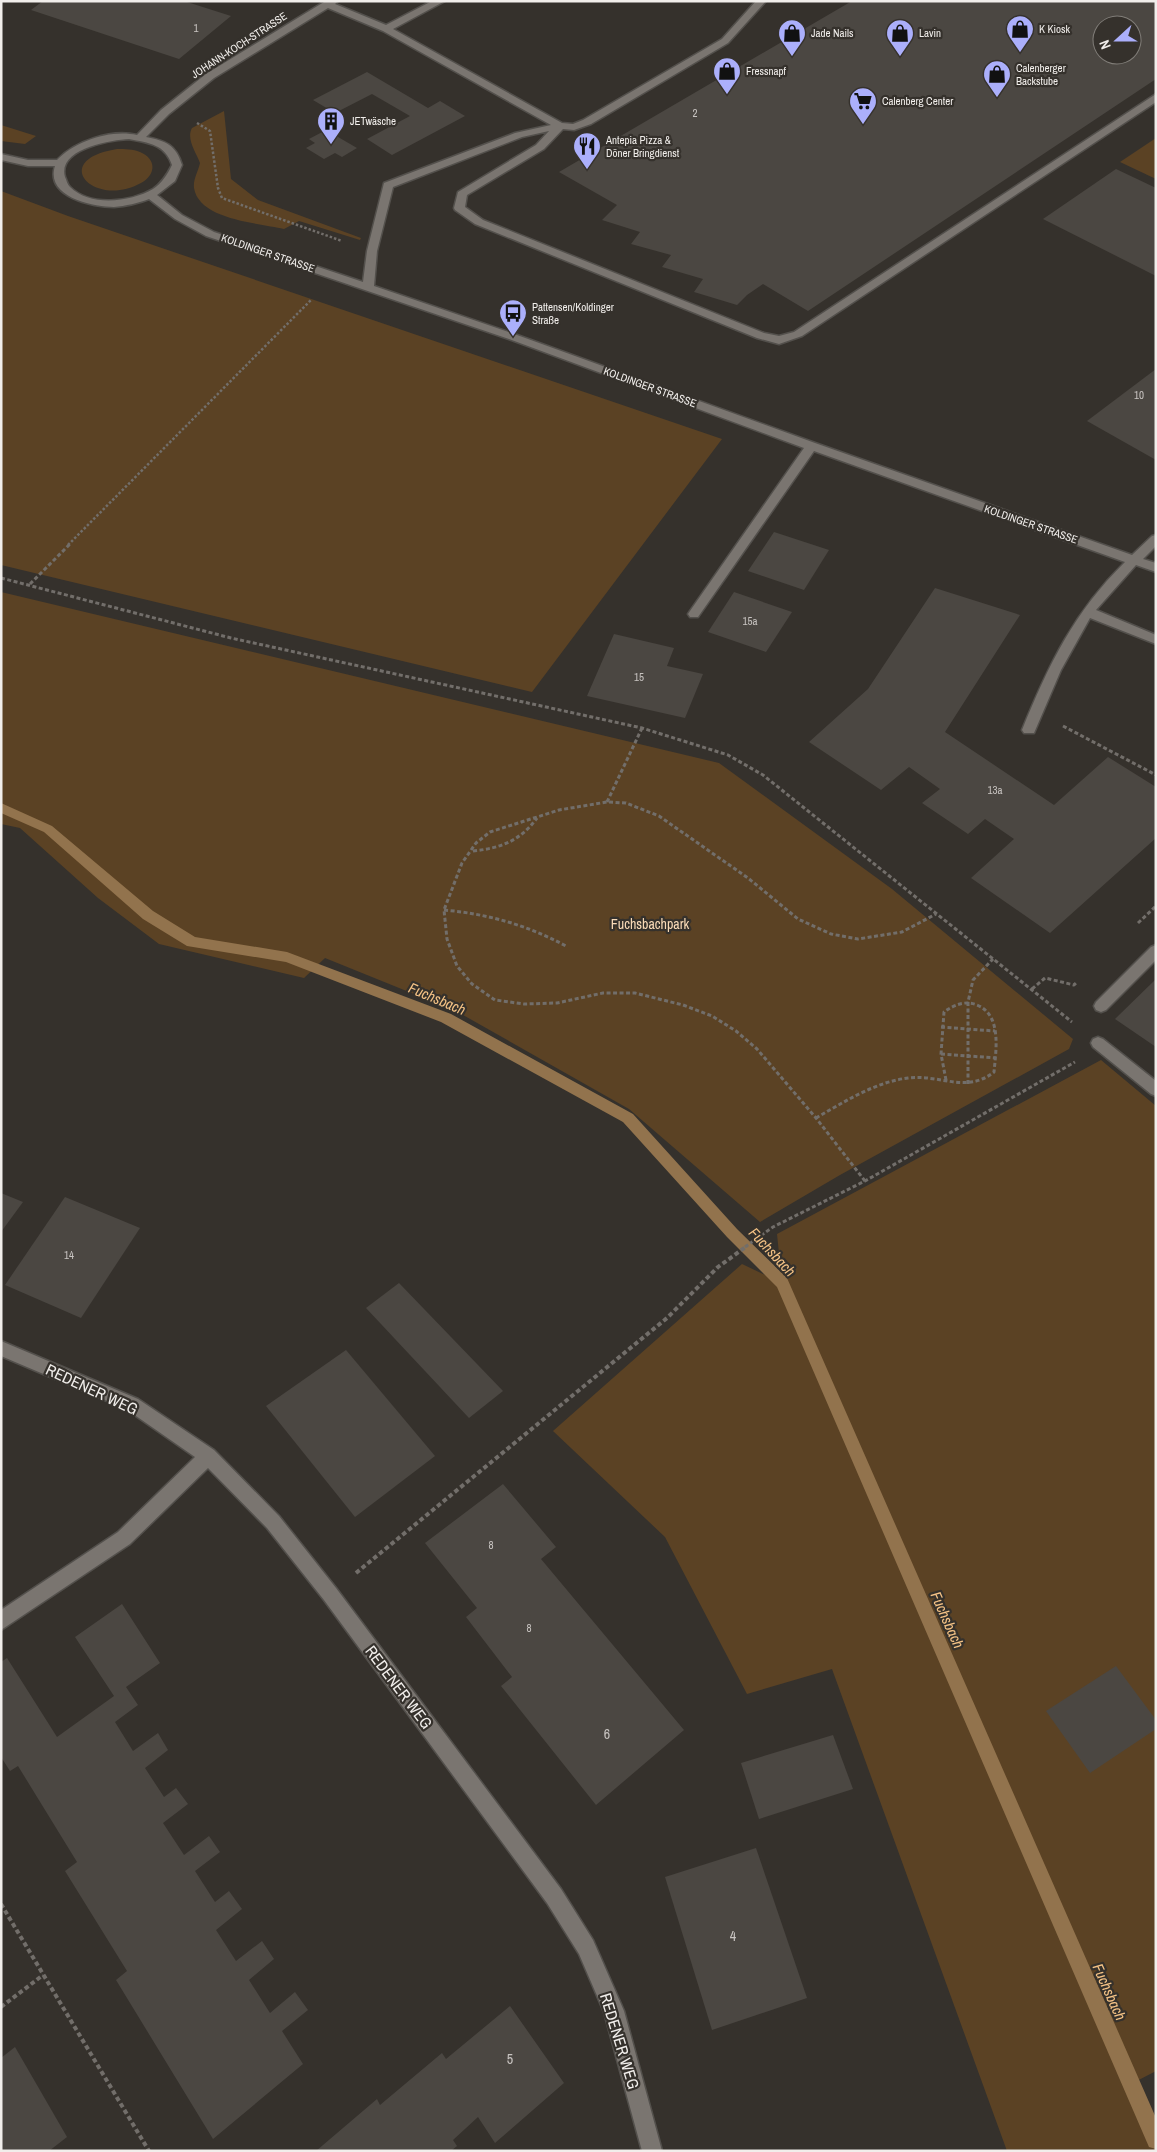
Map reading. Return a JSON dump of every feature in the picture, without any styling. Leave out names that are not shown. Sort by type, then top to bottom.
[{"type":"street","points":[[386,29],[440,1]]},
{"type":"street","points":[[368,288],[372,252],[388,185],[519,135],[560,126],[574,127],[587,122],[725,41],[761,1]]},
{"type":"street","points":[[330,3],[386,29],[560,126]]},
{"type":"street","name":"JOHANN-KOCH-STRASSE","points":[[140,137],[165,112],[210,76],[330,3]]},
{"type":"street","points":[[560,126],[540,148],[462,194],[459,208],[479,222],[761,336],[779,340],[798,334],[1156,97]]},
{"type":"street","points":[[116,136],[140,137],[161,143],[174,155],[176,162],[174,176],[161,190],[140,199],[116,203],[82,199],[74,195],[62,184],[59,177],[62,164],[74,151],[93,141],[116,136]]},
{"type":"street","points":[[1,157],[28,163],[62,164]]},
{"type":"street","name":"KOLDINGER STRASSE","points":[[151,195],[160,205],[180,220],[210,234],[513,337],[1156,568]]},
{"type":"street","points":[[694,614],[812,446]]},
{"type":"street","points":[[1029,730],[1065,650],[1088,612],[1134,560],[1156,539]]},
{"type":"street","points":[[1088,612],[1156,640]]},
{"type":"street","points":[[1101,1006],[1156,951]]},
{"type":"street","points":[[1098,1043],[1156,1090]]},
{"type":"street","name":"REDENER WEG","points":[[1,1348],[132,1404],[208,1456],[272,1522],[330,1594],[554,1896],[586,1948],[614,2011],[652,2151]]},
{"type":"street","points":[[1,1621],[124,1538],[208,1456]]},
{"type":"path","points":[[165,112],[195,122],[210,131],[218,188],[222,198],[372,252]]},
{"type":"path","points":[[29,584],[316,295]]},
{"type":"path","points":[[1,578],[231,638],[642,728],[728,755],[763,775],[1098,1043],[1082,1058],[865,1181],[773,1228],[718,1267],[666,1318],[330,1594]]},
{"type":"path","points":[[1036,712],[1156,775]]},
{"type":"path","points":[[607,802],[642,728]]},
{"type":"path","points":[[865,1181],[816,1118],[750,1042],[736,1031],[712,1016],[683,1005],[635,993],[603,994],[557,1003],[524,1004],[495,1000],[472,984],[457,966],[447,939],[444,910],[462,863],[476,843],[490,832],[559,810],[607,802],[626,803],[659,816],[740,872],[798,919],[831,934],[858,939],[902,932],[936,914]]},
{"type":"path","points":[[472,851],[494,850],[510,844],[527,833],[537,818]]},
{"type":"path","points":[[1135,926],[1156,906]]},
{"type":"path","points":[[444,910],[474,912],[503,920],[540,931],[566,946]]},
{"type":"path","points":[[968,1084],[968,1002],[973,980],[993,959]]},
{"type":"path","points":[[1032,989],[1045,978],[1074,985],[1081,979]]},
{"type":"path","points":[[816,1118],[850,1098],[889,1083],[919,1076],[968,1084],[986,1080],[994,1072],[996,1058],[995,1031],[991,1016],[983,1006],[968,1002],[953,1004],[944,1012],[941,1027],[941,1054],[946,1080]]},
{"type":"path","points":[[941,1027],[995,1031]]},
{"type":"path","points":[[941,1054],[996,1058]]},
{"type":"path","points":[[1,1904],[148,2151]]},
{"type":"path","points":[[1,2007],[43,1975]]},
{"type":"green space","points":[[224,111],[231,179],[258,200],[361,238],[360,240],[299,221],[284,229],[246,222],[218,213],[198,199],[194,185],[200,163],[192,146],[190,132],[192,128]]},
{"type":"green space","points":[[1,125],[36,136],[25,144],[1,141]]},
{"type":"green space","points":[[1156,138],[1156,179],[1120,162]]},
{"type":"green space","points":[[117,149],[129,149],[146,155],[152,163],[150,176],[141,183],[124,189],[108,190],[95,187],[86,180],[82,171],[85,163],[96,155]]},
{"type":"green space","points":[[1,191],[68,216],[722,439],[532,692],[1,565]]},
{"type":"green space","name":"Fuchsbachpark","points":[[1,592],[719,763],[892,889],[1073,1039],[1069,1049],[840,1175],[760,1222],[629,1109],[456,1011],[325,958],[304,978],[159,944],[98,898],[20,828],[1,824]]},
{"type":"green space","points":[[1101,1060],[1156,1106],[1156,2071],[1131,2084],[1156,2140],[1156,2151],[1007,2151],[832,1669],[747,1694],[665,1537],[553,1431],[742,1264],[782,1283],[777,1234]]},
{"type":"building","points":[[43,1],[184,1],[231,16],[179,59],[31,10]]},
{"type":"building","name":"Calenberg Center","points":[[852,1],[1156,1],[1156,79],[808,311],[763,284],[737,305],[694,292],[703,279],[662,267],[671,255],[631,244],[640,232],[602,220],[617,205],[559,172]]},
{"type":"building","points":[[367,72],[428,108],[440,101],[465,116],[392,155],[367,139],[410,116],[372,94],[335,113],[313,100]]},
{"type":"building","name":"JETwäsche","points":[[326,130],[357,148],[342,157],[335,153],[324,159],[306,148],[315,143],[309,139]]},
{"type":"building","points":[[1116,169],[1156,188],[1156,276],[1043,219]]},
{"type":"building","points":[[1156,369],[1156,460],[1087,421]]},
{"type":"building","points":[[774,532],[829,550],[804,590],[748,571]]},
{"type":"building","points":[[935,588],[1020,615],[945,732],[1054,805],[1108,757],[1156,787],[1156,838],[1050,933],[971,878],[1014,839],[985,819],[968,834],[922,803],[940,789],[909,767],[881,790],[809,742],[868,689]]},
{"type":"building","points":[[734,592],[792,612],[766,652],[708,632]]},
{"type":"building","points":[[614,634],[674,648],[667,666],[703,674],[685,718],[587,696]]},
{"type":"building","points":[[1156,979],[1156,1047],[1115,1019]]},
{"type":"building","points":[[1,1193],[23,1202],[1,1232]]},
{"type":"building","points":[[65,1197],[140,1228],[81,1318],[5,1285]]},
{"type":"building","points":[[399,1283],[503,1391],[469,1418],[366,1308]]},
{"type":"building","points":[[346,1350],[435,1456],[355,1517],[266,1406]]},
{"type":"building","points":[[503,1484],[556,1547],[541,1559],[684,1730],[596,1805],[501,1686],[512,1677],[466,1617],[477,1608],[425,1543]]},
{"type":"building","points":[[122,1604],[160,1663],[126,1687],[138,1705],[115,1722],[133,1751],[158,1733],[168,1750],[145,1768],[164,1797],[176,1788],[188,1804],[163,1823],[184,1855],[209,1836],[220,1852],[195,1871],[215,1902],[229,1891],[242,1909],[216,1930],[236,1961],[262,1941],[274,1959],[249,1980],[270,2013],[295,1992],[308,2010],[282,2031],[303,2064],[213,2139],[116,1980],[127,1971],[65,1871],[77,1862],[18,1766],[10,1771],[1,1757],[1,1662],[7,1658],[57,1737],[114,1696],[75,1637]]},
{"type":"building","points":[[1116,1666],[1156,1720],[1156,1729],[1090,1773],[1046,1711]]},
{"type":"building","points":[[833,1735],[853,1789],[759,1819],[741,1763]]},
{"type":"building","points":[[756,1848],[807,1998],[712,2030],[665,1877]]},
{"type":"building","points":[[510,2006],[564,2083],[495,2143],[478,2117],[453,2140],[457,2146],[451,2151],[316,2151],[377,2099],[380,2105],[442,2053],[446,2059]]},
{"type":"building","points":[[15,2047],[67,2137],[49,2151],[1,2151],[1,2058]]},
{"type":"waterway","name":"Fuchsbach","points":[[1,808],[48,829],[148,915],[192,942],[287,957],[446,1018],[628,1118],[732,1233],[782,1283],[1156,2140]]},
{"type":"place","name":"K Kiosk","points":[[1020,53]]},
{"type":"place","name":"Jade Nails","points":[[792,57]]},
{"type":"place","name":"Lavin","points":[[900,57]]},
{"type":"place","name":"Fressnapf","points":[[727,95]]},
{"type":"place","name":"Calenberger Backstube","points":[[997,98]]},
{"type":"place","name":"Calenberg Center","points":[[863,125]]},
{"type":"place","name":"JETwäsche","points":[[331,145]]},
{"type":"place","name":"Antepia Pizza & Döner Bringdienst","points":[[587,170]]},
{"type":"place","name":"Pattensen/Koldinger Straße","points":[[513,337]]}]
